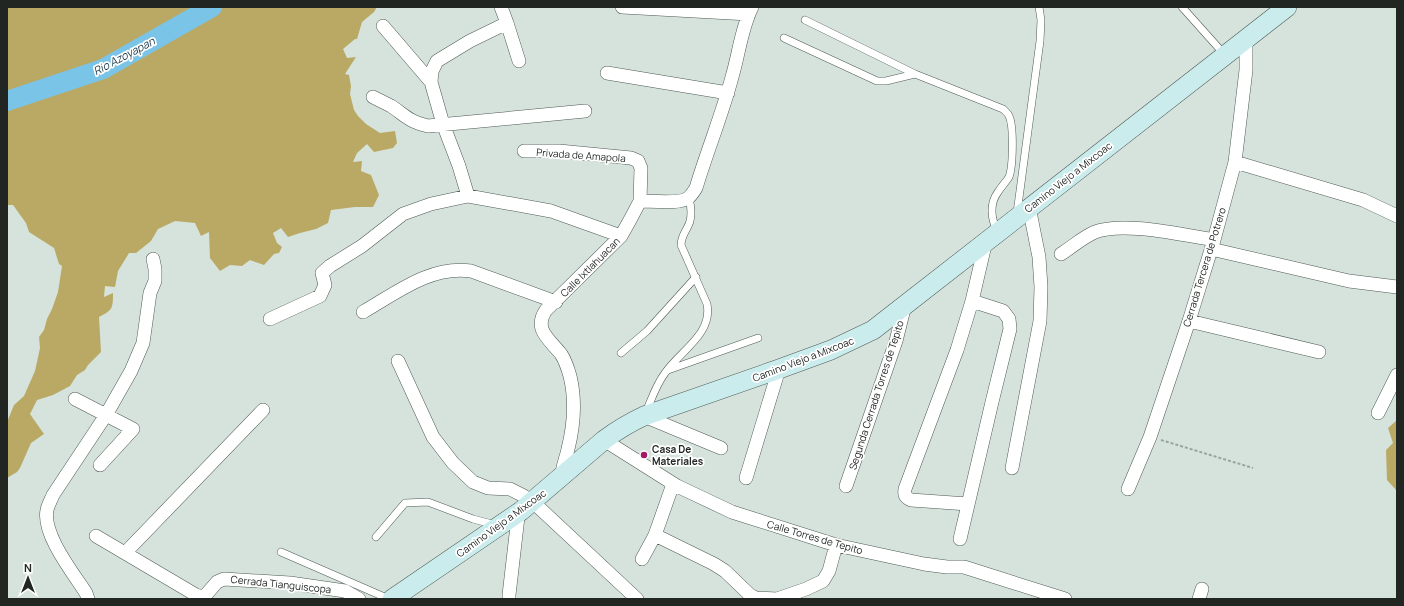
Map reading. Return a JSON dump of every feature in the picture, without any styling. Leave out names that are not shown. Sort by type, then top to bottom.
[{"type":"main road","name":"Camino Viejo a Mixcoac","points":[[392,599],[527,506],[604,440],[618,430],[644,416],[831,350],[873,330],[1224,54],[1287,7]]},
{"type":"street","points":[[501,7],[519,61]]},
{"type":"street","points":[[622,7],[750,10],[740,38],[733,76],[728,93],[696,188],[689,198],[683,200],[663,202],[640,201]]},
{"type":"street","points":[[468,196],[459,166],[443,124],[431,82],[432,71],[437,61],[470,41],[507,23]]},
{"type":"street","points":[[383,26],[431,82]]},
{"type":"street","name":"Cerrada Tercera de Potrero","points":[[1128,488],[1150,437],[1189,321],[1235,162],[1246,70],[1246,38]]},
{"type":"street","points":[[607,73],[728,93]]},
{"type":"street","points":[[373,97],[391,106],[401,115],[414,123],[428,126],[584,111]]},
{"type":"street","name":"Privada de Amapola","points":[[524,151],[559,151],[631,158],[638,161],[641,168],[640,201]]},
{"type":"street","points":[[1235,162],[1363,200],[1397,216]]},
{"type":"street","points":[[270,319],[320,296],[325,284],[322,273],[330,266],[362,246],[403,214],[431,204],[468,196],[552,211],[621,236]]},
{"type":"street","name":"Calle Ixtlahuacan","points":[[562,476],[562,468],[568,450],[574,416],[574,402],[570,376],[562,355],[542,331],[541,324],[543,314],[621,236],[640,201]]},
{"type":"street","points":[[1012,468],[1040,321],[1041,288],[1039,257],[1023,212]]},
{"type":"street","points":[[1061,254],[1094,232],[1110,228],[1140,229],[1212,244],[1349,281],[1397,287]]},
{"type":"street","points":[[968,504],[917,501],[906,498],[904,488],[957,350],[992,237]]},
{"type":"street","points":[[88,599],[86,593],[56,547],[48,524],[47,510],[53,496],[106,415],[131,371],[143,342],[150,294],[155,281],[153,259]]},
{"type":"street","points":[[363,312],[431,275],[459,270],[471,271],[556,302]]},
{"type":"street","points":[[960,538],[1010,329],[1009,319],[1003,311],[972,301]]},
{"type":"street","name":"Segunda Cerrada Torres de Tepito","points":[[846,486],[896,341],[905,305]]},
{"type":"street","points":[[1189,321],[1318,352]]},
{"type":"street","points":[[398,361],[433,437],[453,463],[474,482],[488,488],[510,490],[522,495],[527,506],[630,591],[637,599]]},
{"type":"street","points":[[746,478],[779,369]]},
{"type":"street","points":[[1378,413],[1397,376]]},
{"type":"street","points":[[75,399],[133,429],[100,465]]},
{"type":"street","points":[[125,553],[263,410]]},
{"type":"street","points":[[644,416],[722,448]]},
{"type":"street","name":"Calle Torres de Tepito","points":[[604,440],[673,484],[732,512],[836,545],[924,564],[947,567],[964,567],[1066,599]]},
{"type":"street","points":[[642,559],[655,535],[673,484]]},
{"type":"street","points":[[509,599],[518,517],[527,506]]},
{"type":"street","points":[[655,535],[724,570],[750,595],[756,598],[777,599],[806,589],[823,581],[829,571],[836,545]]},
{"type":"street","name":"Cerrada Tianguiscopa","points":[[96,536],[125,553],[188,596],[204,598],[217,582],[224,579],[231,579],[290,583],[345,590],[359,599]]},
{"type":"lane","points":[[1023,212],[1019,196],[1040,41],[1041,20],[1039,7]]},
{"type":"lane","points":[[1182,7],[1224,54]]},
{"type":"lane","points":[[805,20],[915,74],[1003,110],[1009,114],[1012,123],[1012,166],[1008,178],[996,193],[992,203],[992,237]]},
{"type":"lane","points":[[784,38],[877,81],[886,81],[915,74]]},
{"type":"lane","points":[[644,416],[657,384],[666,371],[699,334],[708,320],[707,304],[681,245],[681,239],[690,222],[691,209],[689,198]]},
{"type":"lane","points":[[621,353],[647,331],[696,277]]},
{"type":"lane","points":[[666,371],[758,338]]},
{"type":"lane","points":[[376,537],[405,503],[416,502],[428,502],[473,519],[500,526]]},
{"type":"lane","points":[[281,552],[389,599]]},
{"type":"path","points":[[1150,437],[1254,468]]},
{"type":"shaded area","points":[[7,7],[377,7],[374,12],[362,22],[357,39],[343,49],[347,58],[356,57],[345,74],[349,75],[351,86],[350,94],[354,110],[358,116],[366,124],[380,133],[395,131],[397,143],[393,148],[374,152],[367,144],[357,153],[353,162],[362,161],[361,171],[371,175],[379,195],[373,207],[355,207],[331,210],[328,223],[316,229],[288,237],[281,228],[273,233],[277,243],[282,247],[279,253],[274,254],[264,265],[250,260],[242,266],[230,265],[220,271],[210,258],[209,232],[201,236],[195,223],[175,221],[158,229],[151,241],[136,253],[129,253],[118,271],[115,287],[105,286],[104,297],[113,293],[113,302],[110,310],[99,317],[101,352],[85,370],[77,375],[70,386],[53,395],[37,400],[30,414],[44,434],[31,443],[20,468],[17,472],[7,478],[7,422],[14,405],[24,396],[35,371],[40,348],[39,337],[44,330],[58,292],[62,266],[59,264],[54,248],[29,232],[26,223],[13,205],[8,205],[7,207]]},
{"type":"shaded area","points":[[1397,420],[1396,490],[1387,480],[1386,450],[1393,443],[1388,428]]},
{"type":"waterway","name":"Rio Azoyapan","points":[[7,101],[103,69],[212,7]]},
{"type":"place","name":"Casa De Materiales","points":[[644,455]]}]
